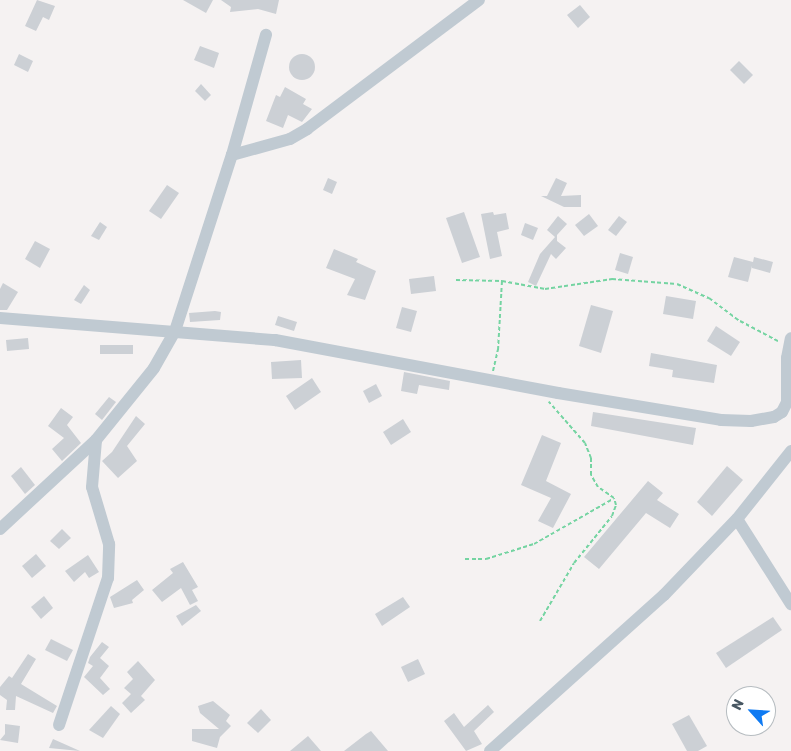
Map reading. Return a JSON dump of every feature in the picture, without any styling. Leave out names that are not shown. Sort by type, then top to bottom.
[{"type":"street","points":[[232,155],[282,142],[307,129],[479,0]]},
{"type":"street","points":[[0,529],[96,440],[154,368],[175,331],[232,155],[266,35]]},
{"type":"street","points":[[0,318],[275,340],[540,390],[721,420],[751,421],[774,417],[782,412],[789,403],[790,342]]},
{"type":"street","points":[[59,725],[108,578],[109,544],[92,487],[96,440]]},
{"type":"street","points":[[490,751],[664,595],[737,519],[791,450]]},
{"type":"street","points":[[737,519],[791,604]]},
{"type":"path","points":[[456,280],[502,281],[545,289],[612,279],[678,284],[709,298],[770,339],[790,342]]},
{"type":"path","points":[[490,380],[498,350],[502,281]]},
{"type":"path","points":[[540,390],[585,443],[591,458],[591,475],[598,487],[614,498],[616,505],[612,516],[574,563],[540,621]]},
{"type":"path","points":[[465,559],[486,559],[534,544],[597,505],[614,498]]},
{"type":"building","points":[[37,0],[55,6],[49,20],[43,17],[36,31],[25,26]]},
{"type":"building","points":[[183,0],[213,0],[206,13]]},
{"type":"building","points":[[221,0],[279,0],[276,14],[258,9],[230,12],[231,7]]},
{"type":"building","points":[[580,5],[590,17],[578,28],[567,15]]},
{"type":"building","points":[[200,46],[219,53],[214,68],[194,60]]},
{"type":"building","points":[[19,54],[33,61],[28,72],[14,65]]},
{"type":"building","points":[[302,54],[312,57],[315,67],[312,77],[302,80],[292,77],[289,67],[292,57]]},
{"type":"building","points":[[739,61],[753,75],[744,84],[730,70]]},
{"type":"building","points":[[201,84],[211,95],[205,101],[195,91]]},
{"type":"building","points":[[285,87],[306,99],[303,104],[312,109],[302,122],[288,115],[283,128],[266,121],[276,95],[280,97]]},
{"type":"building","points":[[328,178],[337,182],[332,194],[323,190]]},
{"type":"building","points":[[556,178],[567,183],[561,196],[581,195],[581,207],[564,207],[541,196],[547,196]]},
{"type":"building","points":[[167,185],[179,193],[161,219],[149,211]]},
{"type":"building","points":[[464,212],[480,257],[462,263],[446,218]]},
{"type":"building","points":[[493,212],[494,215],[506,213],[509,229],[497,232],[502,256],[490,259],[481,214]]},
{"type":"building","points":[[589,214],[598,226],[584,236],[575,225]]},
{"type":"building","points":[[558,216],[567,224],[557,235],[557,241],[566,248],[556,259],[551,254],[536,286],[528,282],[540,254],[555,237],[547,230]]},
{"type":"building","points":[[619,216],[627,222],[616,236],[608,230]]},
{"type":"building","points":[[100,222],[107,227],[99,240],[91,236]]},
{"type":"building","points":[[525,223],[538,228],[533,240],[521,235]]},
{"type":"building","points":[[35,241],[50,249],[40,268],[25,259]]},
{"type":"building","points":[[334,249],[358,259],[356,262],[376,271],[365,300],[347,295],[355,279],[326,268]]},
{"type":"building","points":[[620,253],[633,257],[628,274],[615,270]]},
{"type":"building","points":[[734,257],[753,262],[754,257],[773,262],[770,273],[752,268],[752,266],[748,282],[728,277]]},
{"type":"building","points":[[434,276],[436,291],[411,294],[409,279]]},
{"type":"building","points":[[3,283],[18,292],[7,310],[0,310],[0,289]]},
{"type":"building","points":[[84,285],[90,290],[81,304],[74,300]]},
{"type":"building","points":[[666,296],[696,301],[693,319],[663,314]]},
{"type":"building","points":[[591,305],[613,311],[601,353],[579,346]]},
{"type":"building","points":[[402,307],[417,311],[411,332],[396,328]]},
{"type":"building","points":[[221,312],[220,320],[190,322],[189,313]]},
{"type":"building","points":[[278,316],[297,322],[294,331],[275,325]]},
{"type":"building","points":[[716,326],[740,342],[731,356],[707,341]]},
{"type":"building","points":[[28,338],[29,349],[7,351],[6,340]]},
{"type":"building","points":[[100,345],[133,345],[133,354],[100,354]]},
{"type":"building","points":[[651,353],[717,365],[714,383],[672,377],[673,370],[649,366]]},
{"type":"building","points":[[301,360],[302,378],[272,379],[271,362]]},
{"type":"building","points":[[404,372],[450,381],[449,390],[419,385],[417,394],[401,391]]},
{"type":"building","points":[[312,378],[321,392],[295,410],[286,396]]},
{"type":"building","points":[[376,384],[382,396],[369,403],[363,391]]},
{"type":"building","points":[[109,397],[116,402],[102,420],[95,414]]},
{"type":"building","points":[[61,408],[73,417],[67,425],[81,443],[62,461],[52,449],[64,438],[48,426]]},
{"type":"building","points":[[593,412],[696,428],[693,445],[591,426]]},
{"type":"building","points":[[136,416],[145,424],[127,446],[137,461],[118,478],[102,461],[112,452]]},
{"type":"building","points":[[403,419],[411,432],[391,445],[383,432]]},
{"type":"building","points":[[542,435],[561,443],[546,481],[571,494],[553,528],[538,521],[551,498],[521,485]]},
{"type":"building","points":[[727,466],[743,480],[712,516],[697,502]]},
{"type":"building","points":[[21,467],[35,485],[25,494],[11,476]]},
{"type":"building","points":[[648,481],[663,493],[657,500],[679,514],[670,528],[646,513],[599,569],[584,557]]},
{"type":"building","points":[[62,529],[71,538],[59,549],[50,541]]},
{"type":"building","points":[[36,554],[46,566],[32,578],[22,566]]},
{"type":"building","points":[[88,555],[99,572],[89,578],[85,572],[74,582],[65,571]]},
{"type":"building","points":[[183,562],[198,587],[192,590],[198,601],[190,605],[181,588],[162,602],[152,590],[173,573],[170,569]]},
{"type":"building","points":[[137,580],[144,590],[132,600],[133,603],[114,608],[110,597]]},
{"type":"building","points":[[44,596],[53,608],[41,619],[31,607]]},
{"type":"building","points":[[403,597],[410,607],[382,626],[375,614]]},
{"type":"building","points":[[196,605],[201,611],[182,626],[176,616]]},
{"type":"building","points":[[773,617],[782,630],[726,668],[716,653]]},
{"type":"building","points":[[51,639],[73,650],[67,661],[45,650]]},
{"type":"building","points":[[102,642],[109,647],[100,658],[109,666],[100,678],[110,689],[103,695],[84,677],[93,666],[88,663],[90,657]]},
{"type":"building","points":[[28,654],[36,659],[21,684],[57,706],[53,713],[16,696],[15,710],[6,710],[7,700],[0,695],[0,687],[9,676],[12,678]]},
{"type":"building","points":[[418,659],[425,674],[408,682],[401,667]]},
{"type":"building","points":[[138,661],[155,680],[141,696],[145,700],[131,713],[122,703],[131,694],[124,688],[133,679],[127,672]]},
{"type":"building","points":[[213,701],[230,715],[226,721],[231,726],[220,737],[217,748],[192,741],[192,729],[219,729],[200,713],[198,706]]},
{"type":"building","points":[[488,705],[494,712],[474,731],[482,744],[466,751],[444,721],[454,713],[464,727]]},
{"type":"building","points":[[111,706],[120,714],[103,738],[89,730]]},
{"type":"building","points":[[261,709],[271,720],[258,733],[247,723]]},
{"type":"building","points":[[689,715],[707,746],[698,751],[687,751],[672,724]]},
{"type":"building","points":[[5,724],[20,726],[18,743],[0,740],[5,734]]},
{"type":"building","points":[[371,731],[388,751],[344,751],[366,734]]},
{"type":"building","points":[[308,736],[321,751],[290,751]]},
{"type":"building","points":[[53,739],[80,751],[49,748]]}]
